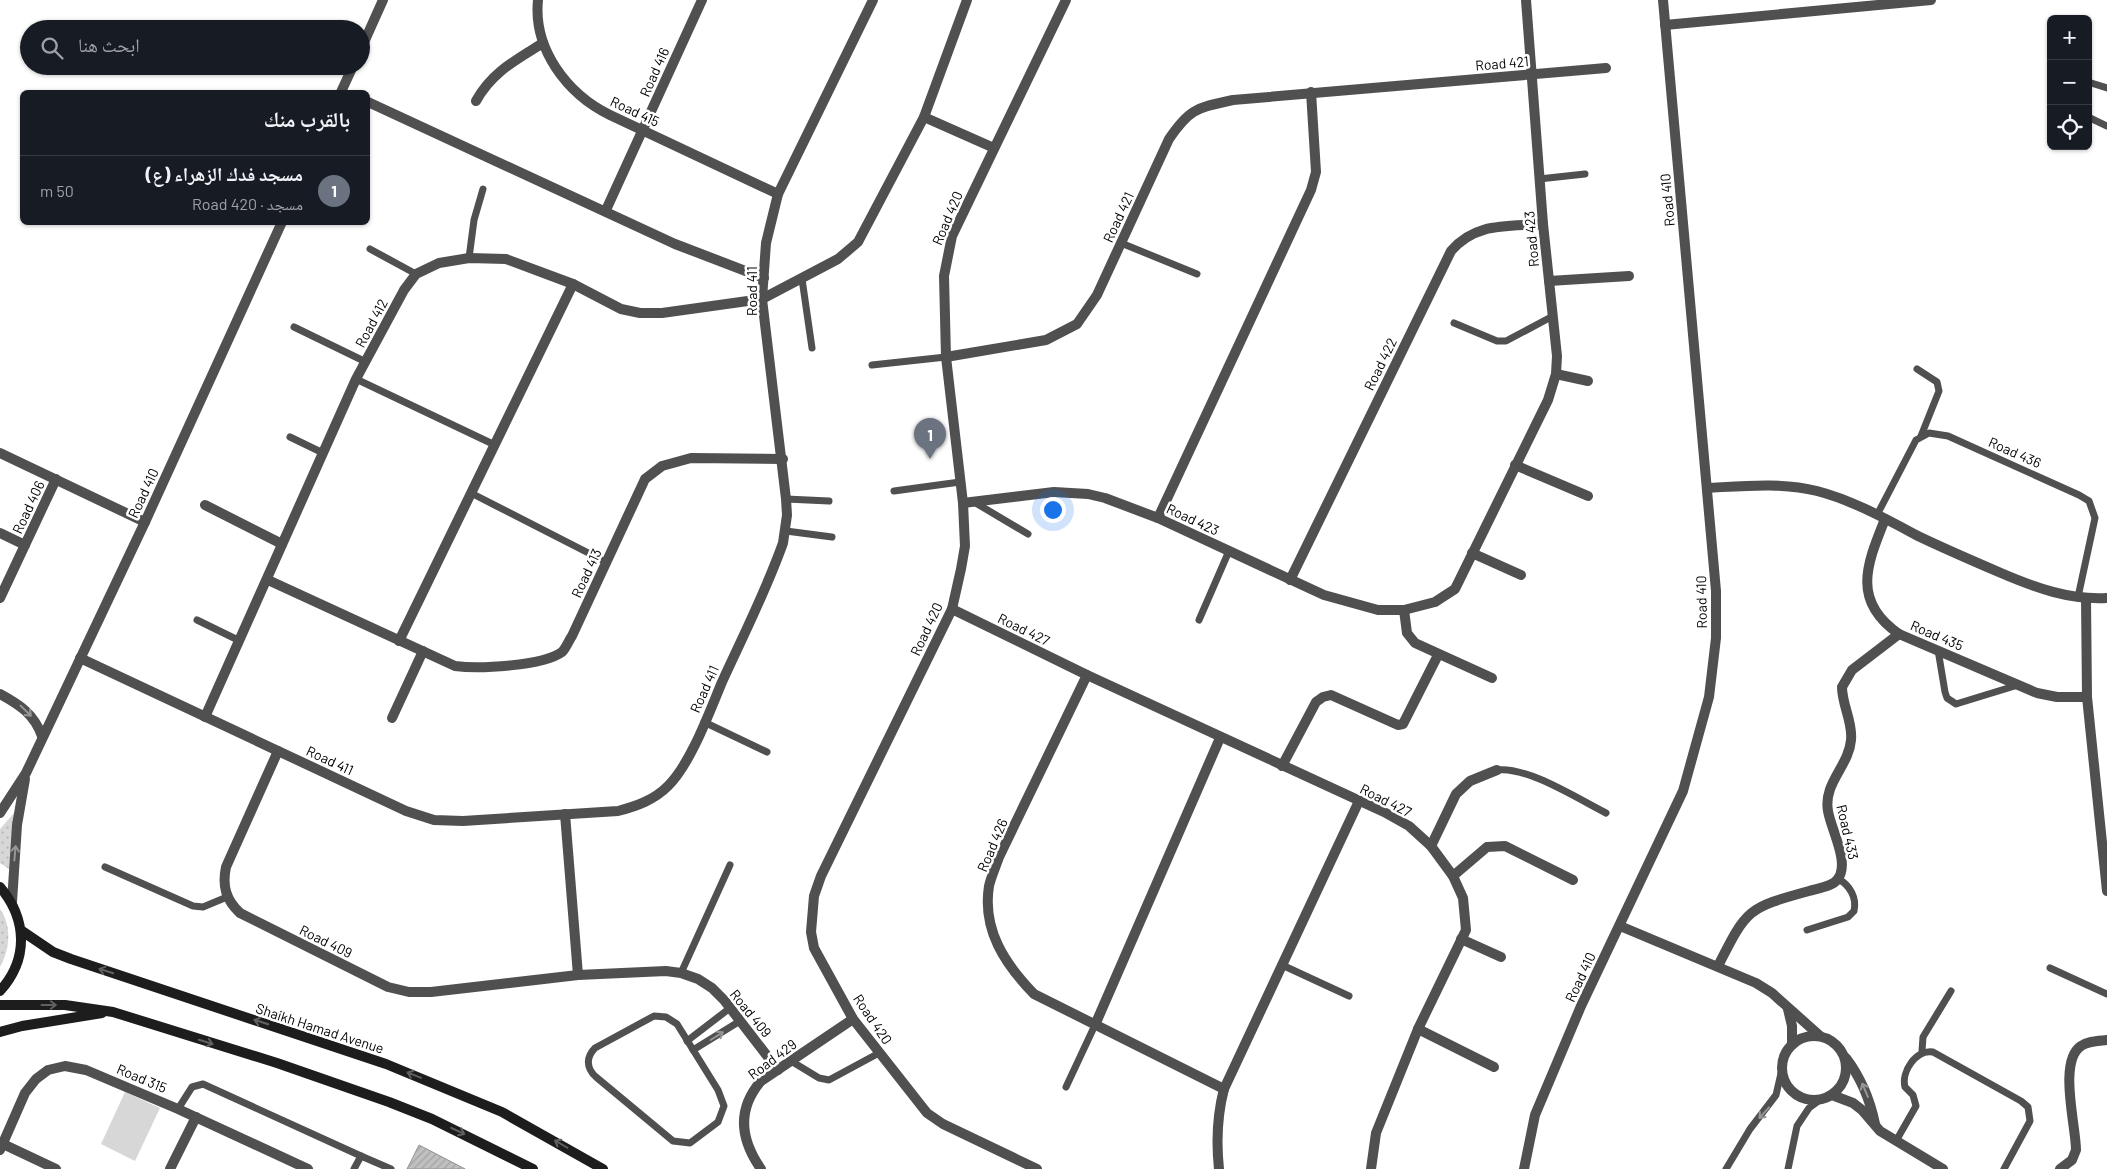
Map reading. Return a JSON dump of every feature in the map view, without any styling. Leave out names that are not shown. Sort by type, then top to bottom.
[{"type":"main road","points":[[0,887],[12,902],[22,931],[21,949],[17,966],[8,982],[0,991]]},
{"type":"main road","name":"Shaikh Hamad Avenue","points":[[22,931],[53,952],[70,959],[386,1064],[422,1078],[502,1112],[603,1169]]},
{"type":"main road","points":[[0,1005],[65,1005],[113,1012],[277,1063],[389,1102],[432,1119],[533,1169]]},
{"type":"main road","points":[[0,1032],[55,1020],[113,1012]]},
{"type":"street","points":[[370,30],[384,0]]},
{"type":"street","name":"Road 415","points":[[538,0],[538,22],[543,44],[563,79],[584,100],[778,194]]},
{"type":"street","name":"Road 416","points":[[606,210],[702,0]]},
{"type":"street","name":"Road 411","points":[[80,658],[406,811],[434,820],[463,822],[618,811],[636,806],[653,798],[668,787],[680,772],[704,722],[779,555],[786,531],[783,459],[762,299],[766,242],[778,194],[873,0]]},
{"type":"street","name":"Road 412","points":[[205,717],[268,580],[282,544],[356,379],[404,290],[416,274],[439,263],[468,258],[506,259],[573,284],[622,309],[640,313],[662,314],[762,299],[802,279],[848,252],[858,242],[924,117],[967,0]]},
{"type":"street","name":"Road 420","points":[[1037,1169],[943,1124],[927,1113],[853,1020],[814,948],[811,932],[814,896],[821,876],[952,609],[965,546],[963,503],[946,357],[944,276],[946,256],[952,236],[1066,0]]},
{"type":"street","name":"Road 423","points":[[963,503],[1037,493],[1071,492],[1105,498],[1158,518],[1324,595],[1356,606],[1378,610],[1404,610],[1435,602],[1455,589],[1548,400],[1556,374],[1553,316],[1539,179],[1526,0]]},
{"type":"street","name":"Road 410","points":[[1524,1169],[1535,1115],[1581,1006],[1683,792],[1709,697],[1716,638],[1716,591],[1663,0]]},
{"type":"street","points":[[1665,25],[1873,3],[1931,0]]},
{"type":"street","points":[[476,101],[491,78],[501,69],[543,44]]},
{"type":"street","name":"Road 421","points":[[946,357],[1046,340],[1077,324],[1097,295],[1169,139],[1181,121],[1195,109],[1232,100],[1311,92],[1606,68]]},
{"type":"street","points":[[345,90],[350,75]]},
{"type":"street","points":[[1158,518],[1311,190],[1316,163],[1311,92]]},
{"type":"street","points":[[370,103],[606,210],[675,244],[764,278]]},
{"type":"street","points":[[924,117],[994,148]]},
{"type":"street","name":"Road 422","points":[[1290,580],[1450,251],[1462,238],[1484,229],[1543,224]]},
{"type":"street","name":"Road 410","points":[[0,813],[26,773],[145,522],[281,225]]},
{"type":"street","points":[[1549,282],[1629,276]]},
{"type":"street","points":[[399,641],[573,284]]},
{"type":"street","points":[[1556,374],[1588,381]]},
{"type":"street","name":"Road 406","points":[[0,453],[145,522]]},
{"type":"street","name":"Road 413","points":[[268,580],[455,666],[474,668],[543,661],[562,651],[572,636],[645,479],[662,466],[691,458],[783,459]]},
{"type":"street","points":[[1515,466],[1588,496]]},
{"type":"street","name":"Road 406","points":[[0,598],[56,479]]},
{"type":"street","points":[[1707,488],[1772,485],[1796,487],[1831,495],[1881,517],[1950,552],[2050,593],[2082,598],[2107,598]]},
{"type":"street","points":[[205,505],[282,544]]},
{"type":"street","name":"Road 435","points":[[1881,517],[1867,567],[1867,590],[1875,611],[1882,620],[1899,634],[2018,685],[2047,695],[2088,697]]},
{"type":"street","name":"Road 406","points":[[0,533],[24,546]]},
{"type":"street","points":[[1472,553],[1521,575]]},
{"type":"street","points":[[2082,598],[2088,697],[2107,891]]},
{"type":"street","name":"Road 427","points":[[952,609],[1220,738],[1359,801],[1409,826],[1431,846],[1453,876],[1463,898],[1466,930],[1418,1030],[1376,1133],[1371,1169]]},
{"type":"street","points":[[1404,610],[1405,627],[1410,639],[1420,646],[1492,678]]},
{"type":"street","name":"Road 433","points":[[1718,966],[1741,924],[1753,910],[1769,902],[1829,885],[1838,879],[1842,863],[1827,802],[1831,786],[1851,742],[1842,687],[1852,670],[1899,634]]},
{"type":"street","points":[[392,718],[422,651]]},
{"type":"street","points":[[1282,766],[1316,702],[1323,696],[1331,695],[1398,725],[1403,724],[1438,654]]},
{"type":"street","name":"Road 426","points":[[1087,675],[999,857],[990,886],[988,913],[997,948],[1019,979],[1034,994],[1224,1089]]},
{"type":"street","points":[[0,694],[27,710],[38,726],[42,736]]},
{"type":"street","points":[[1095,1025],[1220,738]]},
{"type":"street","points":[[227,897],[224,888],[226,867],[278,751]]},
{"type":"street","points":[[1431,846],[1456,794],[1470,781],[1497,770]]},
{"type":"street","name":"Road 410","points":[[12,902],[17,825],[26,773]]},
{"type":"street","points":[[1219,1169],[1216,1146],[1218,1112],[1224,1089],[1359,801]]},
{"type":"street","points":[[565,814],[578,975]]},
{"type":"street","points":[[1453,876],[1487,848],[1505,846],[1573,880]]},
{"type":"street","name":"Road 409","points":[[227,897],[240,913],[249,918],[388,987],[409,992],[431,992],[578,975],[666,971],[681,973],[712,988],[778,1070]]},
{"type":"street","points":[[1620,926],[1765,987],[1820,1036],[1838,1046],[1868,1094],[1876,1127]]},
{"type":"street","points":[[1461,939],[1502,957]]},
{"type":"street","points":[[1788,1008],[1792,1026],[1792,1044],[1783,1060],[1782,1069],[1783,1077],[1791,1090],[1805,1099],[1820,1100],[1832,1096],[1843,1083],[1846,1075],[1845,1058]]},
{"type":"street","name":"Road 429","points":[[760,1169],[746,1144],[743,1117],[752,1092],[761,1081],[853,1020]]},
{"type":"street","points":[[1418,1030],[1494,1067]]},
{"type":"street","points":[[1792,1044],[1805,1037],[1820,1036]]},
{"type":"street","points":[[2060,1169],[2074,1164],[2076,1145],[2069,1072],[2071,1057],[2080,1046],[2107,1040]]},
{"type":"street","name":"Road 315","points":[[1,1146],[25,1093],[36,1079],[48,1070],[65,1066],[86,1070],[196,1117],[308,1169]]},
{"type":"street","points":[[1832,1096],[1857,1106],[1876,1127],[1896,1142],[1943,1169]]},
{"type":"street","points":[[170,1169],[196,1117]]},
{"type":"street","points":[[1,1146],[56,1169]]},
{"type":"lane","points":[[2092,83],[2107,88]]},
{"type":"lane","points":[[2092,119],[2107,126]]},
{"type":"lane","points":[[1539,179],[1585,174]]},
{"type":"lane","points":[[468,258],[474,220],[483,188]]},
{"type":"lane","points":[[1121,243],[1197,274]]},
{"type":"lane","points":[[370,249],[416,274]]},
{"type":"lane","points":[[802,279],[812,348]]},
{"type":"lane","points":[[1454,323],[1497,341],[1506,341],[1553,316]]},
{"type":"lane","points":[[294,327],[366,362]]},
{"type":"lane","points":[[872,365],[946,357]]},
{"type":"lane","points":[[1881,517],[1912,446],[1921,436],[1939,391],[1937,382],[1917,368]]},
{"type":"lane","points":[[356,379],[495,444]]},
{"type":"lane","name":"Road 436","points":[[1921,436],[1935,433],[1948,436],[2079,494],[2089,502],[2095,518],[2082,598]]},
{"type":"lane","points":[[290,437],[323,453]]},
{"type":"lane","points":[[894,491],[960,482]]},
{"type":"lane","points":[[471,493],[606,562]]},
{"type":"lane","points":[[786,500],[829,500]]},
{"type":"lane","points":[[974,502],[1028,534]]},
{"type":"lane","points":[[786,531],[832,537]]},
{"type":"lane","points":[[1198,620],[1229,551]]},
{"type":"lane","points":[[197,620],[240,641]]},
{"type":"lane","points":[[1938,650],[1945,692],[1947,698],[1956,704],[2018,685]]},
{"type":"lane","points":[[704,722],[767,752]]},
{"type":"lane","points":[[1497,770],[1508,768],[1523,772],[1606,813]]},
{"type":"lane","points":[[681,973],[730,865]]},
{"type":"lane","points":[[105,867],[193,906],[203,907],[227,897]]},
{"type":"lane","points":[[1808,930],[1848,916],[1854,911],[1855,903],[1850,889],[1838,879]]},
{"type":"lane","points":[[1282,965],[1349,996]]},
{"type":"lane","points":[[2050,968],[2107,994]]},
{"type":"lane","points":[[1896,1142],[1916,1106],[1913,1095],[1904,1083],[1905,1075],[1914,1058],[1922,1051],[1923,1037],[1951,991]]},
{"type":"lane","points":[[687,1041],[730,1008]]},
{"type":"lane","points":[[654,1016],[672,1020],[687,1041],[718,1090],[724,1106],[718,1122],[690,1144],[672,1141],[596,1077],[589,1068],[588,1057],[594,1048],[654,1016]]},
{"type":"lane","points":[[693,1050],[740,1021]]},
{"type":"lane","points":[[1066,1087],[1095,1025]]},
{"type":"lane","points":[[1922,1051],[1933,1052],[2021,1101],[2028,1108],[2030,1121],[2004,1169]]},
{"type":"lane","points":[[791,1061],[819,1078],[829,1080],[879,1053]]},
{"type":"lane","points":[[1726,1169],[1750,1129],[1776,1095],[1782,1069]]},
{"type":"lane","points":[[178,1109],[192,1086],[203,1084],[391,1169]]},
{"type":"lane","points":[[1788,1169],[1797,1126],[1809,1108],[1820,1100]]},
{"type":"lane","points":[[354,1169],[362,1156]]},
{"type":"shaded area","points":[[14,813],[11,867],[9,869],[0,863],[0,829]]},
{"type":"shaded area","points":[[0,909],[8,930],[8,945],[0,967]]},
{"type":"shaded area","points":[[125,1092],[160,1108],[135,1161],[101,1144]]},
{"type":"building","points":[[419,1145],[465,1169],[407,1169]]},
{"type":"place","name":"مسجد فدك الزهراء (ع)","points":[[930,459]]}]
